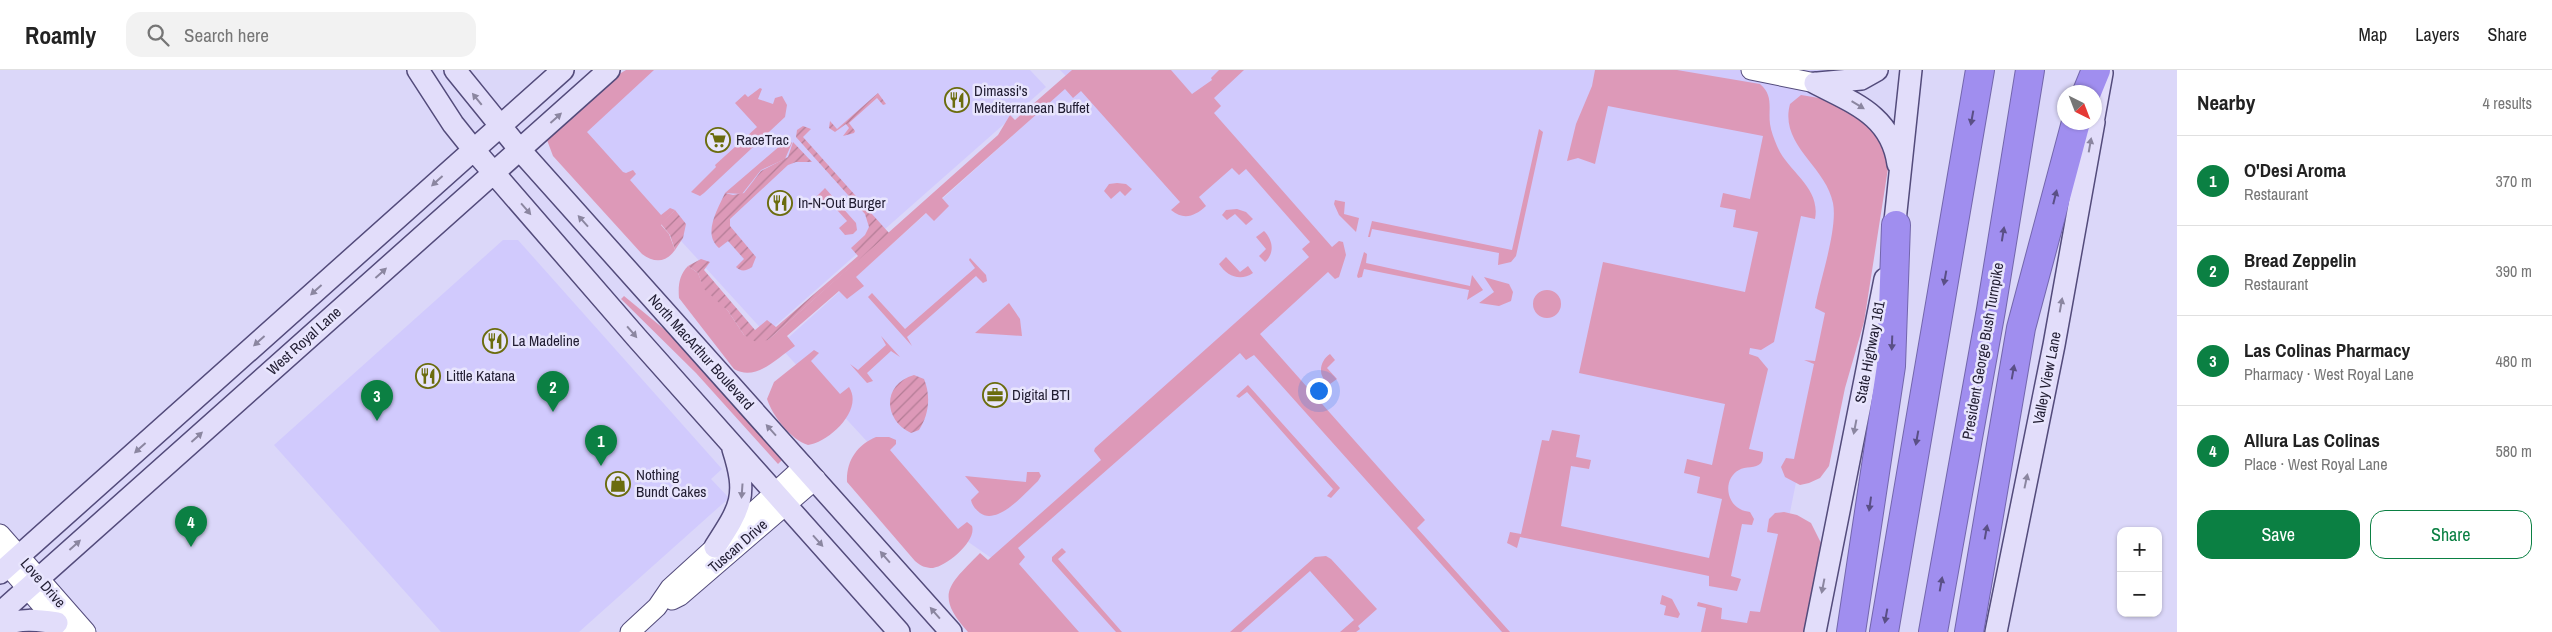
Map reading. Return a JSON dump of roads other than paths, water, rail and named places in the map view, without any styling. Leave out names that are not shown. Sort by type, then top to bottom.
[{"type":"highway","points":[[1884,632],[1980,70]]},
{"type":"highway","name":"President George Bush Turnpike","points":[[1933,632],[1991,310],[2030,70]]},
{"type":"highway","points":[[2090,85],[2096,70]]},
{"type":"highway","points":[[1969,632],[2021,328],[2074,130]]},
{"type":"highway","points":[[1852,632],[1891,366],[1896,225]]},
{"type":"main road","points":[[418,70],[453,124],[474,149],[637,338],[899,632]]},
{"type":"main road","name":"North MacArthur Boulevard","points":[[455,70],[499,127],[951,632]]},
{"type":"main road","name":"West Royal Lane","points":[[7,563],[563,70]]},
{"type":"main road","name":"West Royal Lane","points":[[0,613],[610,70]]},
{"type":"main road","points":[[1815,83],[1847,82],[1861,79],[1877,70]]},
{"type":"main road","name":"State Highway 161","points":[[1815,632],[1896,225],[1911,70]]},
{"type":"main road","points":[[2100,85],[2103,70]]},
{"type":"main road","points":[[1815,83],[1862,106],[1885,130],[1897,161],[1900,188]]},
{"type":"main road","name":"Valley View Lane","points":[[1996,632],[2054,345],[2093,130]]},
{"type":"main road","points":[[715,547],[735,516],[741,499],[742,481],[732,444]]},
{"type":"main road","points":[[0,626],[13,621],[35,620],[61,628]]},
{"type":"street","points":[[1751,70],[1815,83]]},
{"type":"street","name":"Tuscan Drive","points":[[630,632],[657,607],[670,588],[715,547],[810,473]]},
{"type":"street","name":"Tuscan Drive","points":[[657,607],[680,596],[780,498]]},
{"type":"street","name":"Love Drive","points":[[0,534],[7,563],[33,583],[86,632]]},
{"type":"street","name":"Love Drive","points":[[33,583],[61,628]]},
{"type":"place","name":"Dimassi's Mediterranean Buffet","points":[[957,100]]},
{"type":"place","name":"RaceTrac","points":[[718,140]]},
{"type":"place","name":"In-N-Out Burger","points":[[780,203]]},
{"type":"place","name":"La Madeline","points":[[495,341]]},
{"type":"place","name":"Little Katana","points":[[428,376]]},
{"type":"place","name":"Digital BTI","points":[[995,395]]},
{"type":"place","name":"Bread Zeppelin","points":[[553,412]]},
{"type":"place","name":"Las Colinas Pharmacy","points":[[377,421]]},
{"type":"place","name":"O'Desi Aroma","points":[[601,466]]},
{"type":"place","name":"Nothing Bundt Cakes","points":[[618,484]]},
{"type":"place","name":"Allura Las Colinas","points":[[191,547]]}]
